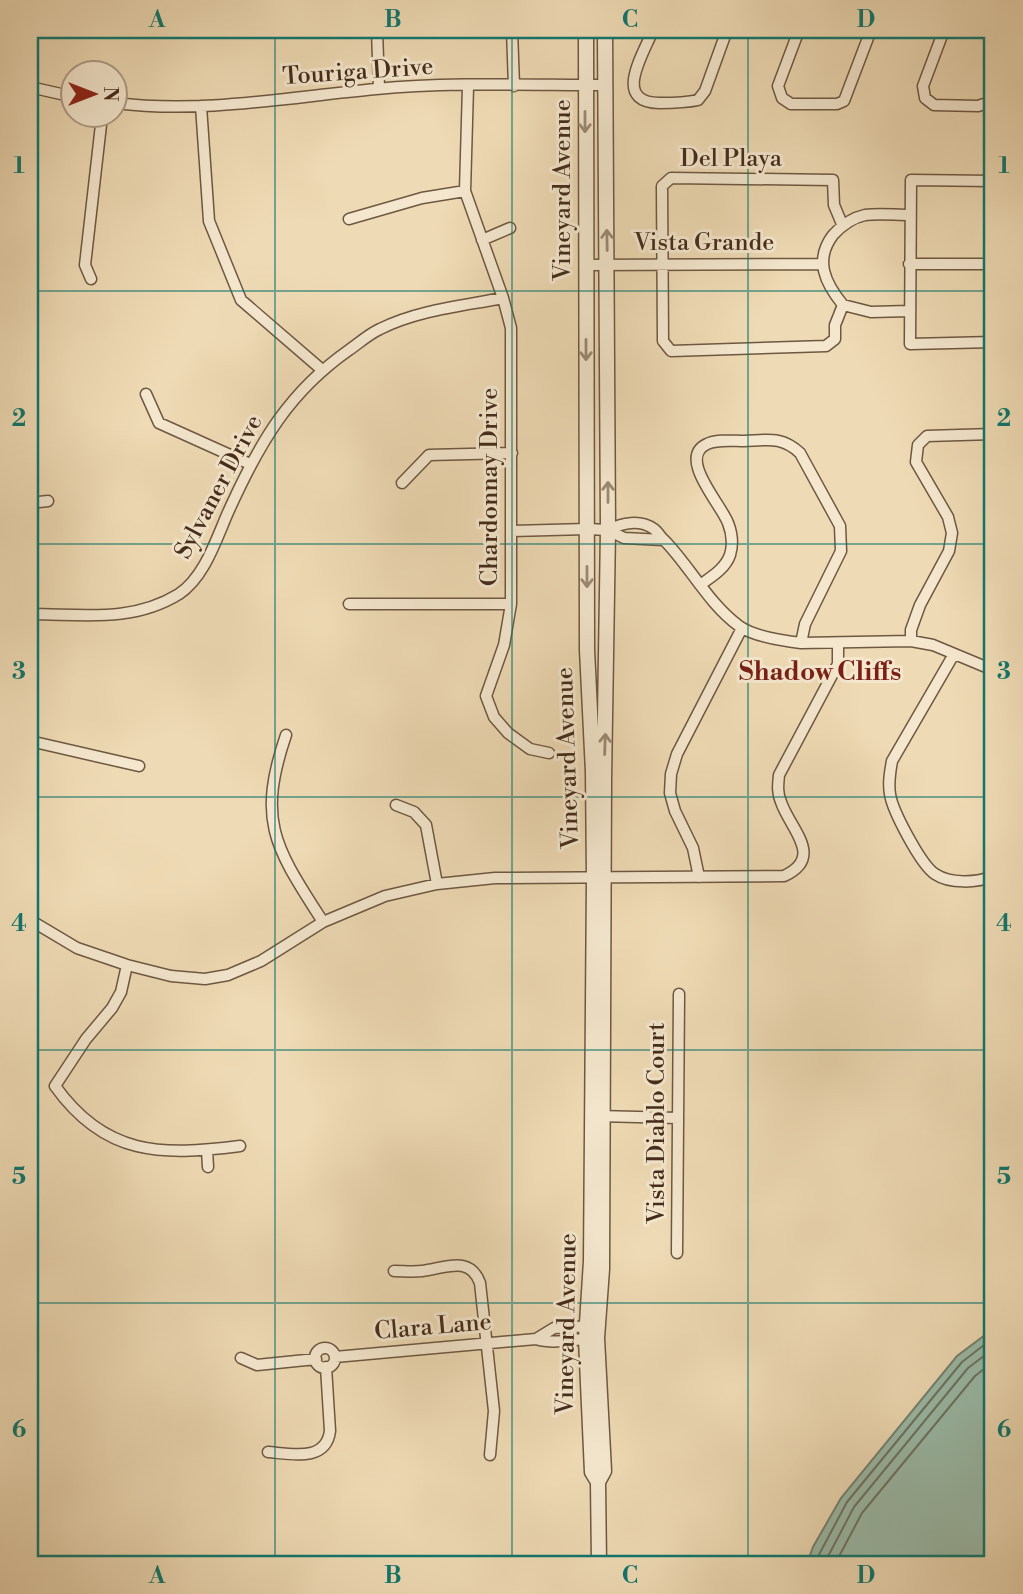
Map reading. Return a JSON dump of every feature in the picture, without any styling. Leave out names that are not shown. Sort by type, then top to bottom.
[{"type":"street","points":[[377,30],[379,88]]},
{"type":"street","points":[[512,30],[514,86]]},
{"type":"street","name":"Vineyard Avenue","points":[[586,30],[587,650],[599,878]]},
{"type":"street","name":"Vineyard Avenue","points":[[599,1564],[598,1482],[604,1471],[589,1330],[602,1269],[598,1116],[599,878],[608,530],[605,30]]},
{"type":"street","points":[[653,30],[632,85],[635,96],[644,103],[687,103],[698,100],[705,90],[727,30]]},
{"type":"street","points":[[799,30],[778,86],[782,98],[791,104],[837,104],[844,101],[871,30]]},
{"type":"street","points":[[944,30],[923,86],[925,98],[934,105],[978,106],[987,103],[993,92]]},
{"type":"street","name":"Touriga Drive","points":[[130,105],[201,106],[379,88],[605,85]]},
{"type":"street","points":[[349,219],[422,198],[465,191],[468,86]]},
{"type":"street","points":[[30,87],[60,94]]},
{"type":"street","points":[[201,106],[209,221],[241,300],[321,369]]},
{"type":"street","points":[[91,279],[85,265],[100,130]]},
{"type":"street","name":"Del Playa","points":[[663,264],[662,186],[671,178],[833,180],[834,205],[842,224]]},
{"type":"street","points":[[993,181],[911,180],[909,264],[910,344],[993,342]]},
{"type":"street","name":"Chardonnay Drive","points":[[465,191],[511,328],[511,604],[503,645],[486,696],[494,717],[508,733],[530,749],[549,753]]},
{"type":"street","points":[[909,311],[871,312],[843,305],[827,283],[822,264],[824,252],[842,224],[865,215],[910,215]]},
{"type":"street","points":[[482,240],[510,228]]},
{"type":"street","points":[[663,264],[663,341],[671,351],[826,346],[835,339],[835,325],[843,305]]},
{"type":"street","name":"Vista Grande","points":[[586,265],[822,264]]},
{"type":"street","points":[[909,264],[993,264]]},
{"type":"street","name":"Sylvaner Drive","points":[[30,614],[128,615],[157,606],[182,592],[200,572],[250,464],[276,419],[321,369],[379,329],[425,313],[503,298]]},
{"type":"street","points":[[146,394],[159,423],[250,464]]},
{"type":"street","points":[[911,641],[911,630],[920,605],[949,551],[952,533],[948,517],[916,462],[918,445],[927,436],[993,434]]},
{"type":"street","points":[[699,585],[719,572],[730,556],[732,539],[728,522],[696,466],[697,452],[705,444],[716,441],[781,440],[800,453],[840,526],[842,538],[841,551],[804,624],[801,643]]},
{"type":"street","points":[[402,483],[429,455],[512,453]]},
{"type":"street","points":[[30,503],[48,501]]},
{"type":"street","points":[[512,531],[608,530],[624,538],[663,540],[719,609],[742,628],[783,641],[801,643],[911,641],[933,645],[993,670]]},
{"type":"street","points":[[349,604],[511,604]]},
{"type":"street","points":[[699,877],[693,848],[675,811],[670,793],[671,774],[677,754],[742,628]]},
{"type":"street","points":[[30,920],[78,948],[127,965],[172,976],[205,979],[228,975],[261,961],[323,922],[385,896],[437,884],[495,878],[784,876],[795,871],[802,862],[804,849],[781,805],[778,792],[779,775],[838,664],[838,643]]},
{"type":"street","points":[[954,654],[892,761],[889,793],[902,824],[933,873],[946,879],[960,880],[983,880],[993,876]]},
{"type":"street","points":[[286,734],[277,761],[271,816],[277,845],[323,922]]},
{"type":"street","points":[[30,741],[139,766]]},
{"type":"street","points":[[396,805],[414,812],[426,825],[437,884]]},
{"type":"street","points":[[127,965],[121,992],[112,1009],[86,1039],[55,1086],[87,1123],[109,1136],[139,1148],[171,1152],[240,1146]]},
{"type":"street","name":"Vista Diablo Court","points":[[677,1253],[679,993]]},
{"type":"street","points":[[598,1116],[678,1118]]},
{"type":"street","points":[[207,1150],[208,1167]]},
{"type":"street","points":[[394,1271],[420,1271],[459,1265],[472,1269],[477,1274],[494,1411],[490,1455]]},
{"type":"street","name":"Clara Lane","points":[[335,1357],[536,1339],[554,1328],[589,1330]]},
{"type":"street","points":[[324,1348],[331,1350],[335,1357],[333,1364],[326,1367],[320,1366],[316,1359],[318,1351],[324,1348]]},
{"type":"street","points":[[241,1358],[257,1365],[316,1359]]},
{"type":"street","points":[[268,1452],[310,1454],[324,1448],[330,1431],[326,1367]]},
{"type":"water","points":[[993,1329],[993,1564],[807,1564],[813,1547],[841,1498],[957,1356]]},
{"type":"district","name":"Shadow Cliffs","points":[[820,672]]}]
